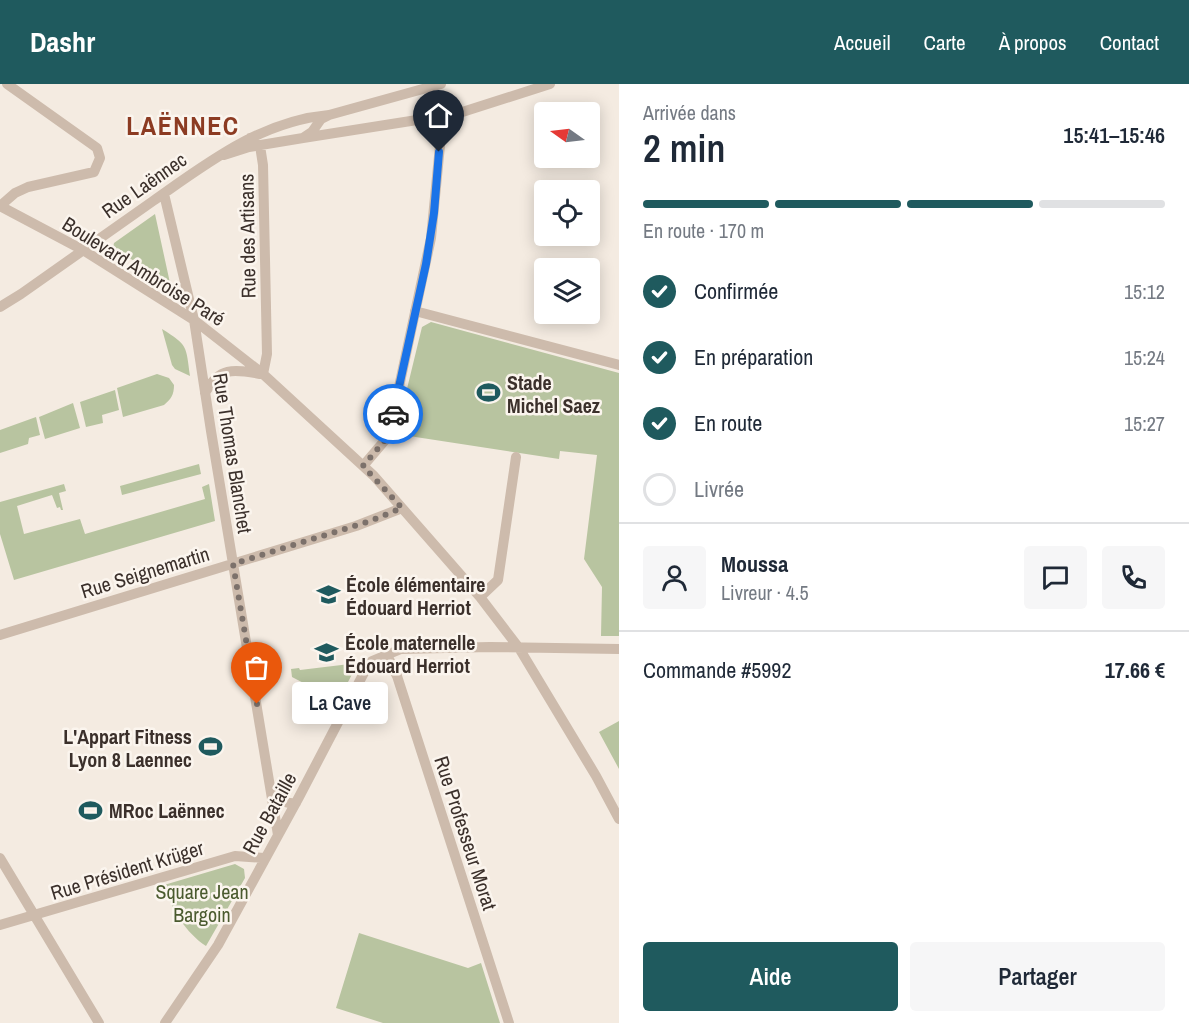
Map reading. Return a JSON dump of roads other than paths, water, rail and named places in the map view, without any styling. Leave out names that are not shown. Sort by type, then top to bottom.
[{"type":"street","points":[[0,206],[15,193],[28,187],[94,172],[100,158],[97,148],[7,84]]},
{"type":"street","name":"Rue Laënnec","points":[[0,307],[234,145],[280,125],[317,119],[441,84]]},
{"type":"street","points":[[363,466],[386,439],[391,424],[431,238],[442,125],[453,115],[550,84]]},
{"type":"street","points":[[317,119],[319,136]]},
{"type":"street","points":[[303,138],[312,132],[317,119]]},
{"type":"street","name":"Rue Laënnec","points":[[221,156],[303,138],[417,120],[442,125]]},
{"type":"street","name":"Rue des Artisans","points":[[250,138],[260,146],[263,165],[267,354],[263,375]]},
{"type":"street","name":"Rue Thomas Blanchet","points":[[164,194],[194,320],[278,835]]},
{"type":"street","name":"Boulevard Ambroise Paré","points":[[0,206],[83,250],[194,320],[263,375],[363,466],[480,597],[519,648],[596,776],[619,819]]},
{"type":"street","points":[[415,311],[619,365]]},
{"type":"street","points":[[205,394],[212,380],[229,371],[263,375]]},
{"type":"street","points":[[480,597],[498,580],[516,457]]},
{"type":"street","name":"Rue Seignemartin","points":[[0,635],[370,521],[402,508]]},
{"type":"street","points":[[387,655],[401,649],[619,649]]},
{"type":"street","name":"Rue Bataille","points":[[165,1023],[218,945],[367,667],[387,655]]},
{"type":"street","name":"Rue Professeur Morat","points":[[387,655],[397,676],[509,1023]]},
{"type":"street","points":[[271,790],[278,800],[296,803]]},
{"type":"street","name":"Rue Président Krüger","points":[[0,925],[235,856],[264,858]]},
{"type":"street","points":[[0,858],[99,1023]]},
{"type":"place","name":"Stade Michel Saez","points":[[489,393]]},
{"type":"place","name":"École élémentaire Édouard Herriot","points":[[328,595]]},
{"type":"place","name":"École maternelle Édouard Herriot","points":[[327,653]]},
{"type":"place","name":"La Cave","points":[[257,704]]},
{"type":"place","name":"L'Appart Fitness Lyon 8 Laennec","points":[[210,747]]},
{"type":"place","name":"MRoc Laënnec","points":[[91,810]]},
{"type":"district","name":"LAËNNEC","points":[[183,125]]},
{"type":"park label","name":"Square Jean Bargoin","points":[[202,902]]}]
